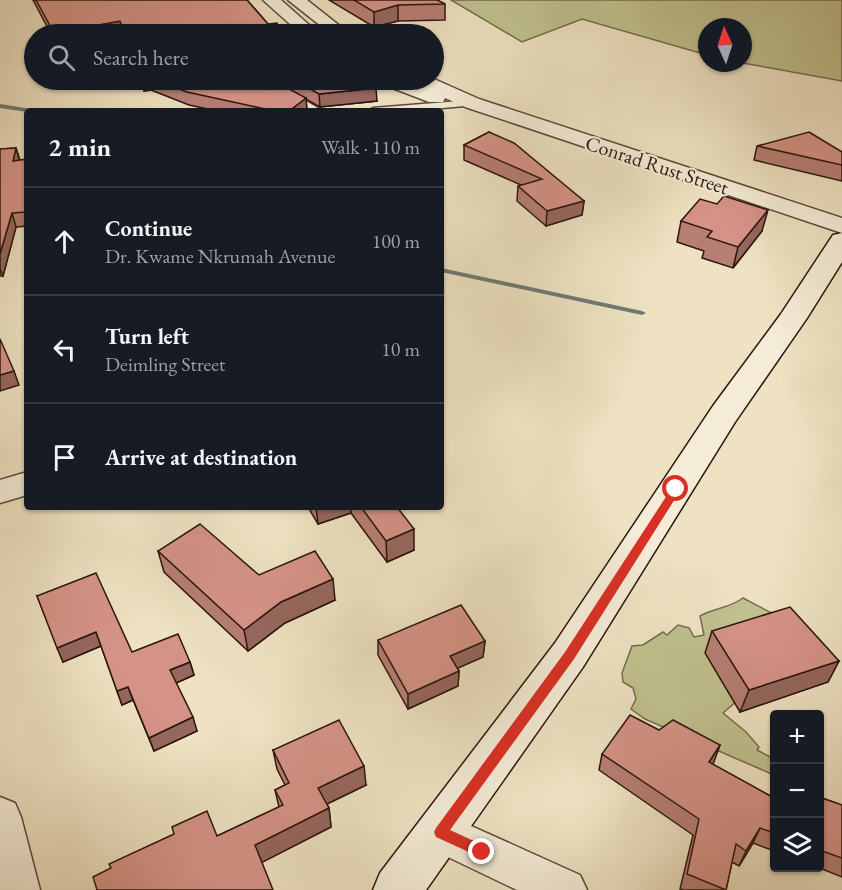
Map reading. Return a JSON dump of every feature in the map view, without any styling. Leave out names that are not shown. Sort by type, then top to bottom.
[{"type":"street","points":[[271,0],[300,24]]},
{"type":"street","points":[[296,0],[327,24]]},
{"type":"street","name":"Conrad Rust Street","points":[[414,90],[437,99],[472,103]]},
{"type":"street","name":"Conrad Rust Street","points":[[443,90],[472,103],[842,226]]},
{"type":"street","points":[[397,890],[570,655],[724,414],[794,318],[842,241]]},
{"type":"street","points":[[0,492],[24,484]]},
{"type":"street","points":[[0,818],[18,890]]},
{"type":"street","points":[[441,832],[565,890]]},
{"type":"lane","points":[[281,90],[313,108]]},
{"type":"lane","points":[[410,108],[472,103]]},
{"type":"green space","points":[[451,0],[842,0],[842,81],[752,65],[752,18],[698,18],[698,52],[582,19],[522,42]]},
{"type":"green space","points":[[743,598],[783,619],[738,700],[723,713],[746,732],[759,747],[757,750],[770,757],[770,773],[645,719],[631,709],[636,699],[633,688],[623,682],[622,673],[632,646],[643,645],[663,632],[667,635],[678,625],[689,628],[694,637],[704,635],[700,616]]},
{"type":"building","points":[[36,0],[247,0],[268,24],[121,24],[120,21],[104,24],[49,24]]},
{"type":"building","points":[[354,0],[437,0],[445,4],[398,5],[374,12]]},
{"type":"building","points":[[182,90],[291,90],[306,98],[293,108],[260,108]]},
{"type":"building","points":[[312,90],[357,90],[319,94]]},
{"type":"building","points":[[489,132],[514,143],[584,201],[547,211],[518,186],[542,179],[464,145]]},
{"type":"building","points":[[809,132],[842,152],[842,165],[757,146]]},
{"type":"building","points":[[16,148],[13,161],[24,159],[24,212],[12,213],[0,254],[0,149]]},
{"type":"building","points":[[724,196],[768,210],[738,247],[707,237],[712,231],[681,221],[700,199],[717,204]]},
{"type":"building","points":[[0,339],[14,371],[0,375]]},
{"type":"building","points":[[363,510],[399,510],[414,529],[386,541]]},
{"type":"building","points":[[200,524],[259,575],[315,551],[333,579],[281,602],[244,630],[158,551]]},
{"type":"building","points":[[96,573],[132,652],[178,634],[190,662],[170,670],[193,717],[149,738],[128,687],[117,691],[96,632],[57,648],[37,596]]},
{"type":"building","points":[[461,605],[485,641],[450,656],[459,671],[408,694],[378,640]]},
{"type":"building","points":[[790,607],[839,661],[749,690],[712,631]]},
{"type":"building","points":[[630,715],[659,730],[673,720],[720,745],[709,762],[770,796],[770,832],[760,828],[746,851],[736,844],[726,890],[687,874],[699,819],[602,754]]},
{"type":"building","points":[[339,720],[364,766],[318,788],[329,808],[255,845],[273,890],[97,890],[93,877],[111,868],[109,864],[174,834],[172,827],[207,811],[217,836],[283,805],[275,790],[289,783],[273,750]]},
{"type":"building","points":[[824,799],[842,805],[842,858],[824,852]]},
{"type":"waterway","points":[[0,106],[24,110]]},
{"type":"waterway","points":[[444,271],[642,313]]},
{"type":"route","points":[[482,852],[441,832],[570,655],[676,489]]}]
